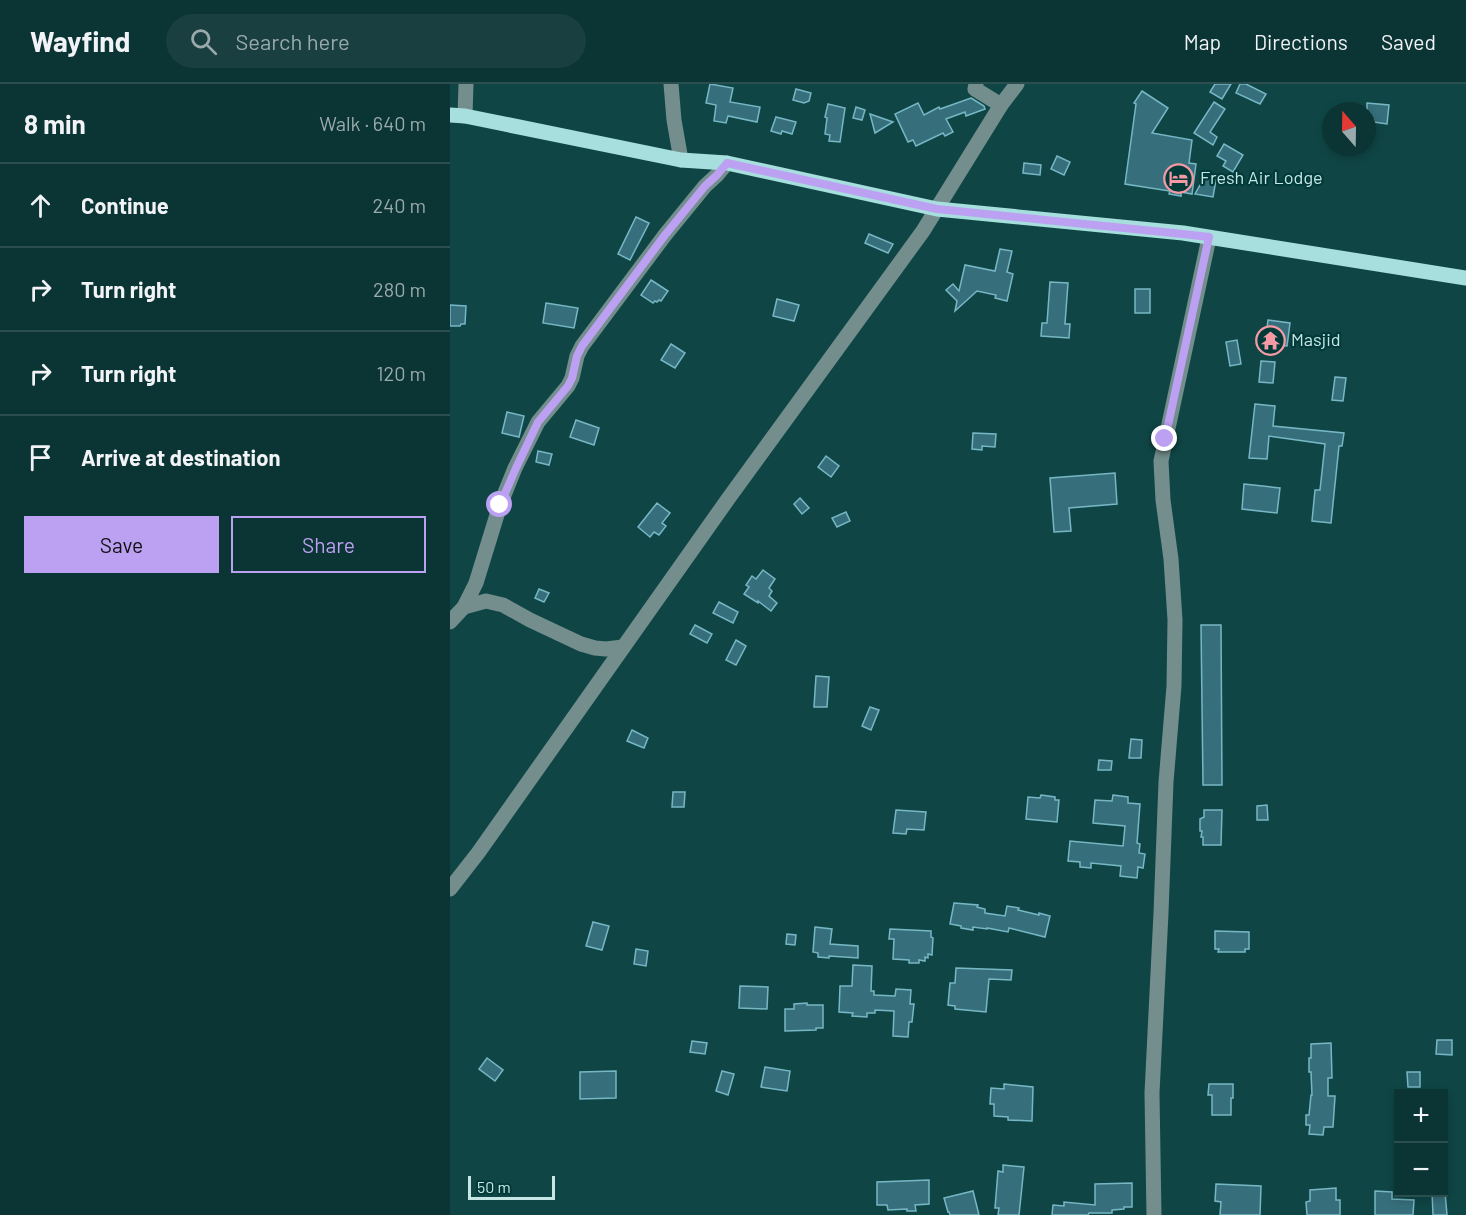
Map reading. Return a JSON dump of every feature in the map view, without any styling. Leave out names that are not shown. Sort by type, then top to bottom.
[{"type":"main road","points":[[458,115],[681,160],[727,163],[937,209],[1209,237],[1466,278]]},
{"type":"street","points":[[458,115],[466,84]]},
{"type":"street","points":[[671,84],[681,160]]},
{"type":"street","points":[[976,84],[975,89],[1001,105]]},
{"type":"street","points":[[450,889],[478,853],[728,499],[923,231],[1001,105],[1017,84]]},
{"type":"street","points":[[450,622],[464,607],[476,583],[500,505],[538,422],[568,386],[582,346],[665,235],[727,163]]},
{"type":"street","points":[[1154,1215],[1152,1093],[1166,782],[1174,686],[1175,620],[1161,461],[1209,237]]},
{"type":"street","points":[[464,607],[486,601],[503,605],[581,644],[606,649],[623,647]]},
{"type":"building","points":[[710,84],[733,88],[730,102],[760,107],[757,122],[728,116],[726,123],[714,121],[716,105],[706,103]]},
{"type":"building","points":[[1215,84],[1231,84],[1222,99],[1210,92]]},
{"type":"building","points":[[1240,84],[1246,84],[1266,94],[1260,104],[1236,93]]},
{"type":"building","points":[[796,89],[811,93],[809,101],[804,103],[793,100]]},
{"type":"building","points":[[1142,91],[1168,108],[1152,133],[1192,140],[1189,163],[1196,164],[1192,194],[1181,192],[1181,196],[1169,194],[1170,191],[1125,184],[1136,104],[1134,103]]},
{"type":"building","points":[[971,98],[985,109],[966,116],[965,112],[946,119],[953,132],[945,136],[943,133],[916,146],[913,140],[908,142],[895,114],[918,103],[924,115],[939,107],[940,109]]},
{"type":"building","points":[[1214,102],[1225,109],[1210,132],[1217,137],[1213,145],[1194,133]]},
{"type":"building","points":[[828,104],[845,108],[840,142],[829,141],[830,135],[825,134]]},
{"type":"building","points":[[1376,104],[1389,105],[1387,124],[1376,122]]},
{"type":"building","points":[[856,107],[865,110],[862,120],[853,118]]},
{"type":"building","points":[[870,114],[893,122],[875,133]]},
{"type":"building","points":[[776,117],[796,122],[792,134],[771,131]]},
{"type":"building","points":[[1224,144],[1243,155],[1233,172],[1223,166],[1226,161],[1217,156]]},
{"type":"building","points":[[1057,156],[1070,162],[1064,175],[1051,169]]},
{"type":"building","points":[[1024,163],[1041,165],[1040,175],[1023,173]]},
{"type":"building","points":[[1204,178],[1216,180],[1213,197],[1195,194]]},
{"type":"building","points":[[636,217],[649,223],[630,260],[618,254]]},
{"type":"building","points":[[869,234],[893,244],[888,253],[865,243]]},
{"type":"building","points":[[1000,249],[1012,251],[1007,272],[1013,274],[1007,301],[995,298],[996,295],[977,291],[955,311],[957,301],[946,290],[953,284],[959,291],[965,265],[995,271]]},
{"type":"building","points":[[651,280],[668,291],[661,301],[653,303],[641,295]]},
{"type":"building","points":[[1050,282],[1068,283],[1065,324],[1070,324],[1069,338],[1041,336],[1042,323],[1047,323]]},
{"type":"building","points":[[1135,289],[1150,289],[1150,313],[1135,313]]},
{"type":"building","points":[[777,299],[799,305],[794,321],[773,316]]},
{"type":"building","points":[[546,303],[578,308],[574,328],[543,323]]},
{"type":"building","points":[[450,305],[466,306],[465,324],[450,326]]},
{"type":"building","points":[[1268,320],[1290,323],[1287,346],[1265,344]]},
{"type":"building","points":[[1237,340],[1241,364],[1230,366],[1226,342]]},
{"type":"building","points":[[671,344],[685,353],[675,368],[661,360]]},
{"type":"building","points":[[1261,361],[1275,362],[1273,383],[1259,382]]},
{"type":"building","points":[[1335,377],[1346,378],[1343,401],[1332,400]]},
{"type":"building","points":[[1255,404],[1275,406],[1273,426],[1344,433],[1342,446],[1339,446],[1331,523],[1312,521],[1315,490],[1320,490],[1325,444],[1269,436],[1267,459],[1249,458]]},
{"type":"building","points":[[507,412],[524,416],[519,437],[502,433]]},
{"type":"building","points":[[576,420],[599,428],[594,445],[570,437]]},
{"type":"building","points":[[973,433],[996,434],[995,447],[982,446],[982,450],[972,449]]},
{"type":"building","points":[[538,451],[552,454],[549,465],[536,462]]},
{"type":"building","points":[[826,456],[839,466],[831,477],[818,467]]},
{"type":"building","points":[[1115,473],[1117,504],[1069,508],[1071,531],[1054,532],[1050,478]]},
{"type":"building","points":[[1244,484],[1280,488],[1277,513],[1242,509]]},
{"type":"building","points":[[800,498],[809,508],[802,514],[794,504]]},
{"type":"building","points":[[657,503],[670,513],[662,523],[666,526],[659,535],[654,532],[650,537],[638,527]]},
{"type":"building","points":[[846,512],[850,521],[837,527],[832,518]]},
{"type":"building","points":[[763,570],[775,579],[769,588],[772,591],[769,596],[777,603],[771,611],[744,594],[749,587],[746,585],[752,576],[756,579]]},
{"type":"building","points":[[539,589],[549,593],[544,602],[535,598]]},
{"type":"building","points":[[719,602],[738,612],[733,623],[713,613]]},
{"type":"building","points":[[695,625],[712,634],[707,643],[690,634]]},
{"type":"building","points":[[1201,625],[1221,625],[1222,785],[1203,785]]},
{"type":"building","points":[[736,640],[746,646],[736,665],[726,660]]},
{"type":"building","points":[[816,676],[829,677],[827,707],[814,707]]},
{"type":"building","points":[[870,707],[879,710],[871,730],[862,726]]},
{"type":"building","points":[[632,730],[648,738],[644,748],[627,741]]},
{"type":"building","points":[[1131,739],[1142,740],[1141,758],[1129,758]]},
{"type":"building","points":[[1099,760],[1112,761],[1111,770],[1098,770]]},
{"type":"building","points":[[673,792],[685,792],[684,807],[672,807]]},
{"type":"building","points":[[1041,795],[1055,797],[1055,800],[1059,800],[1057,822],[1026,819],[1028,797],[1040,798]]},
{"type":"building","points":[[1113,795],[1128,797],[1128,803],[1140,804],[1137,843],[1140,844],[1139,853],[1145,854],[1143,868],[1138,867],[1137,878],[1120,876],[1121,866],[1091,863],[1091,868],[1080,867],[1080,862],[1068,861],[1070,841],[1123,846],[1125,826],[1093,823],[1095,800],[1112,801]]},
{"type":"building","points":[[1267,805],[1268,820],[1257,820],[1257,806]]},
{"type":"building","points":[[896,810],[926,812],[924,830],[907,829],[906,834],[893,833]]},
{"type":"building","points":[[1204,810],[1222,810],[1221,845],[1203,845],[1200,819],[1204,817]]},
{"type":"building","points":[[954,903],[978,905],[977,907],[985,909],[985,913],[1005,916],[1007,906],[1050,916],[1045,937],[1009,928],[1008,932],[973,927],[973,930],[950,924]]},
{"type":"building","points":[[593,922],[609,926],[602,950],[586,946]]},
{"type":"building","points":[[815,927],[832,929],[830,944],[858,946],[858,958],[818,957],[818,953],[813,952]]},
{"type":"building","points":[[890,929],[931,931],[932,955],[928,954],[925,961],[919,960],[919,963],[893,959],[894,939],[889,939]]},
{"type":"building","points":[[1215,931],[1249,932],[1249,949],[1245,949],[1245,952],[1218,952],[1219,949],[1215,949]]},
{"type":"building","points":[[787,934],[796,935],[795,945],[786,944]]},
{"type":"building","points":[[636,949],[648,951],[646,966],[634,964]]},
{"type":"building","points":[[853,965],[872,966],[871,991],[874,991],[874,995],[895,996],[896,989],[911,990],[910,1004],[914,1004],[908,1037],[893,1036],[894,1011],[875,1010],[875,1013],[867,1013],[867,1017],[839,1012],[840,986],[852,986]]},
{"type":"building","points":[[956,968],[1012,970],[1011,980],[989,979],[986,1012],[955,1009],[955,1006],[948,1005],[950,983],[955,983]]},
{"type":"building","points":[[740,986],[768,987],[767,1009],[739,1008]]},
{"type":"building","points":[[807,1003],[807,1005],[823,1005],[823,1028],[785,1031],[785,1009],[794,1009],[794,1004]]},
{"type":"building","points":[[1437,1040],[1452,1040],[1452,1055],[1436,1054]]},
{"type":"building","points":[[692,1041],[707,1043],[705,1054],[690,1052]]},
{"type":"building","points":[[1331,1043],[1332,1078],[1328,1078],[1328,1096],[1335,1096],[1333,1127],[1324,1127],[1323,1135],[1309,1134],[1310,1125],[1306,1125],[1306,1115],[1309,1115],[1312,1095],[1311,1072],[1309,1072],[1311,1044]]},
{"type":"building","points":[[487,1058],[503,1070],[495,1081],[479,1069]]},
{"type":"building","points":[[765,1067],[790,1071],[787,1091],[761,1087]]},
{"type":"building","points":[[616,1071],[616,1098],[580,1099],[580,1072]]},
{"type":"building","points":[[722,1071],[734,1074],[728,1095],[716,1091]]},
{"type":"building","points":[[1407,1072],[1420,1072],[1420,1087],[1408,1087]]},
{"type":"building","points":[[1004,1084],[1033,1087],[1032,1121],[1008,1120],[1008,1117],[994,1116],[994,1104],[990,1104],[991,1088],[1004,1089]]},
{"type":"building","points":[[1209,1084],[1233,1084],[1231,1115],[1212,1115],[1212,1095],[1208,1095]]},
{"type":"building","points":[[1003,1165],[1024,1167],[1019,1215],[998,1215],[999,1208],[995,1208],[998,1171],[1003,1172]]},
{"type":"building","points":[[929,1180],[929,1204],[915,1205],[916,1211],[888,1210],[887,1205],[877,1205],[877,1182]]},
{"type":"building","points":[[1132,1183],[1132,1207],[1112,1210],[1112,1213],[1052,1215],[1053,1205],[1064,1206],[1064,1202],[1095,1205],[1095,1184]]},
{"type":"building","points":[[1216,1184],[1261,1186],[1260,1215],[1220,1215],[1221,1202],[1215,1201]]},
{"type":"building","points":[[1336,1188],[1336,1200],[1340,1200],[1340,1215],[1307,1215],[1306,1202],[1310,1201],[1310,1190]]},
{"type":"building","points":[[973,1191],[979,1215],[950,1215],[944,1198]]},
{"type":"building","points":[[1375,1191],[1392,1192],[1392,1199],[1414,1200],[1413,1215],[1375,1215]]},
{"type":"building","points":[[1432,1197],[1445,1197],[1447,1215],[1433,1215]]},
{"type":"place","name":"Fresh Air Lodge","points":[[1179,178]]},
{"type":"place","name":"Masjid","points":[[1270,340]]},
{"type":"route","points":[[500,505],[538,422],[568,386],[582,346],[665,235],[727,163],[937,209],[1209,237],[1165,439]]}]
